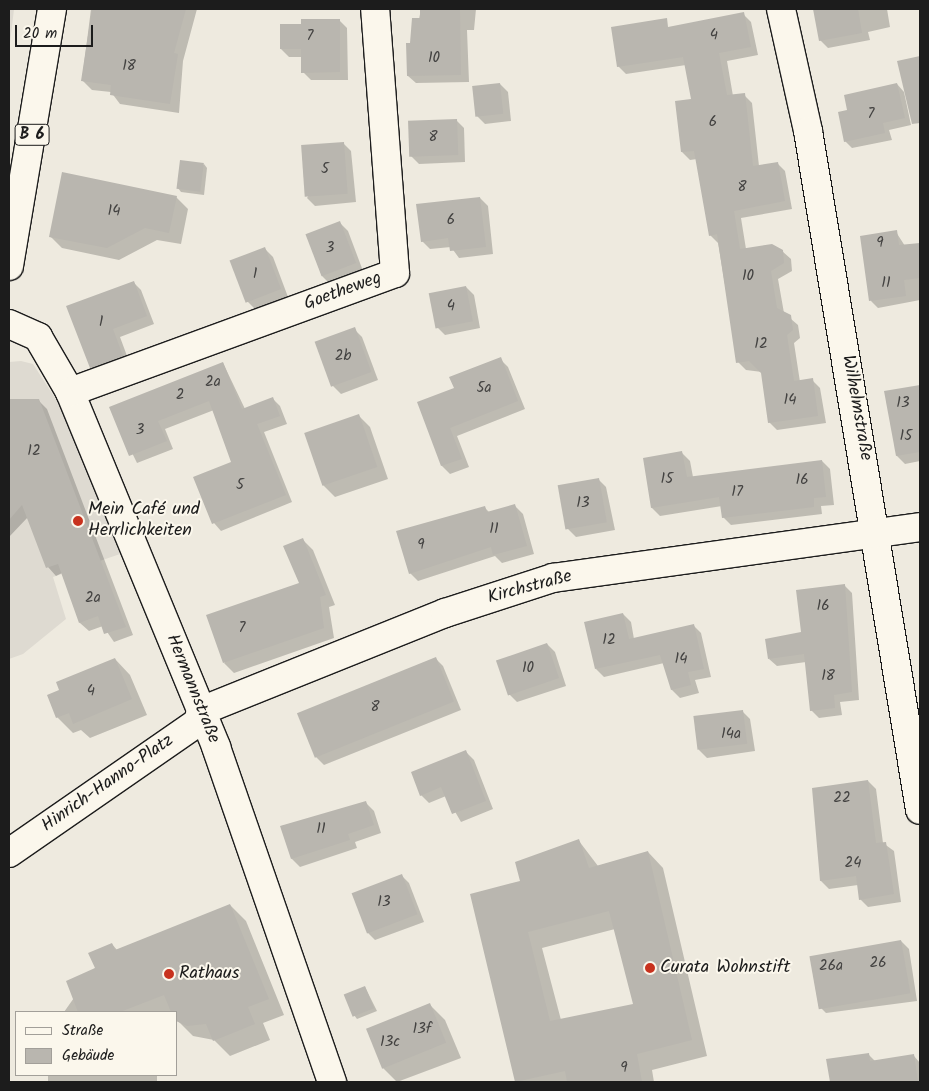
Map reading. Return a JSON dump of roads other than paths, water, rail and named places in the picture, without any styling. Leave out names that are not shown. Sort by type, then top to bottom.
[{"type":"street","name":"B 6","points":[[9,266],[52,9]]},
{"type":"street","name":"Goetheweg","points":[[70,392],[395,273],[375,9]]},
{"type":"street","name":"Wilhelmstraße","points":[[781,9],[808,131],[877,531],[920,810]]},
{"type":"street","name":"Hermannstraße","points":[[9,324],[38,337],[70,392],[201,711],[332,1082]]},
{"type":"street","name":"Kirchstraße","points":[[201,711],[445,613],[553,578],[877,531],[920,527]]},
{"type":"street","name":"Hinrich-Hanno-Platz","points":[[9,853],[198,722],[201,711]]},
{"type":"place","name":"Mein Café und Herrlichkeiten","points":[[78,521]]},
{"type":"place","name":"Curata Wohnstift","points":[[650,968]]},
{"type":"place","name":"Rathaus","points":[[169,974]]}]
